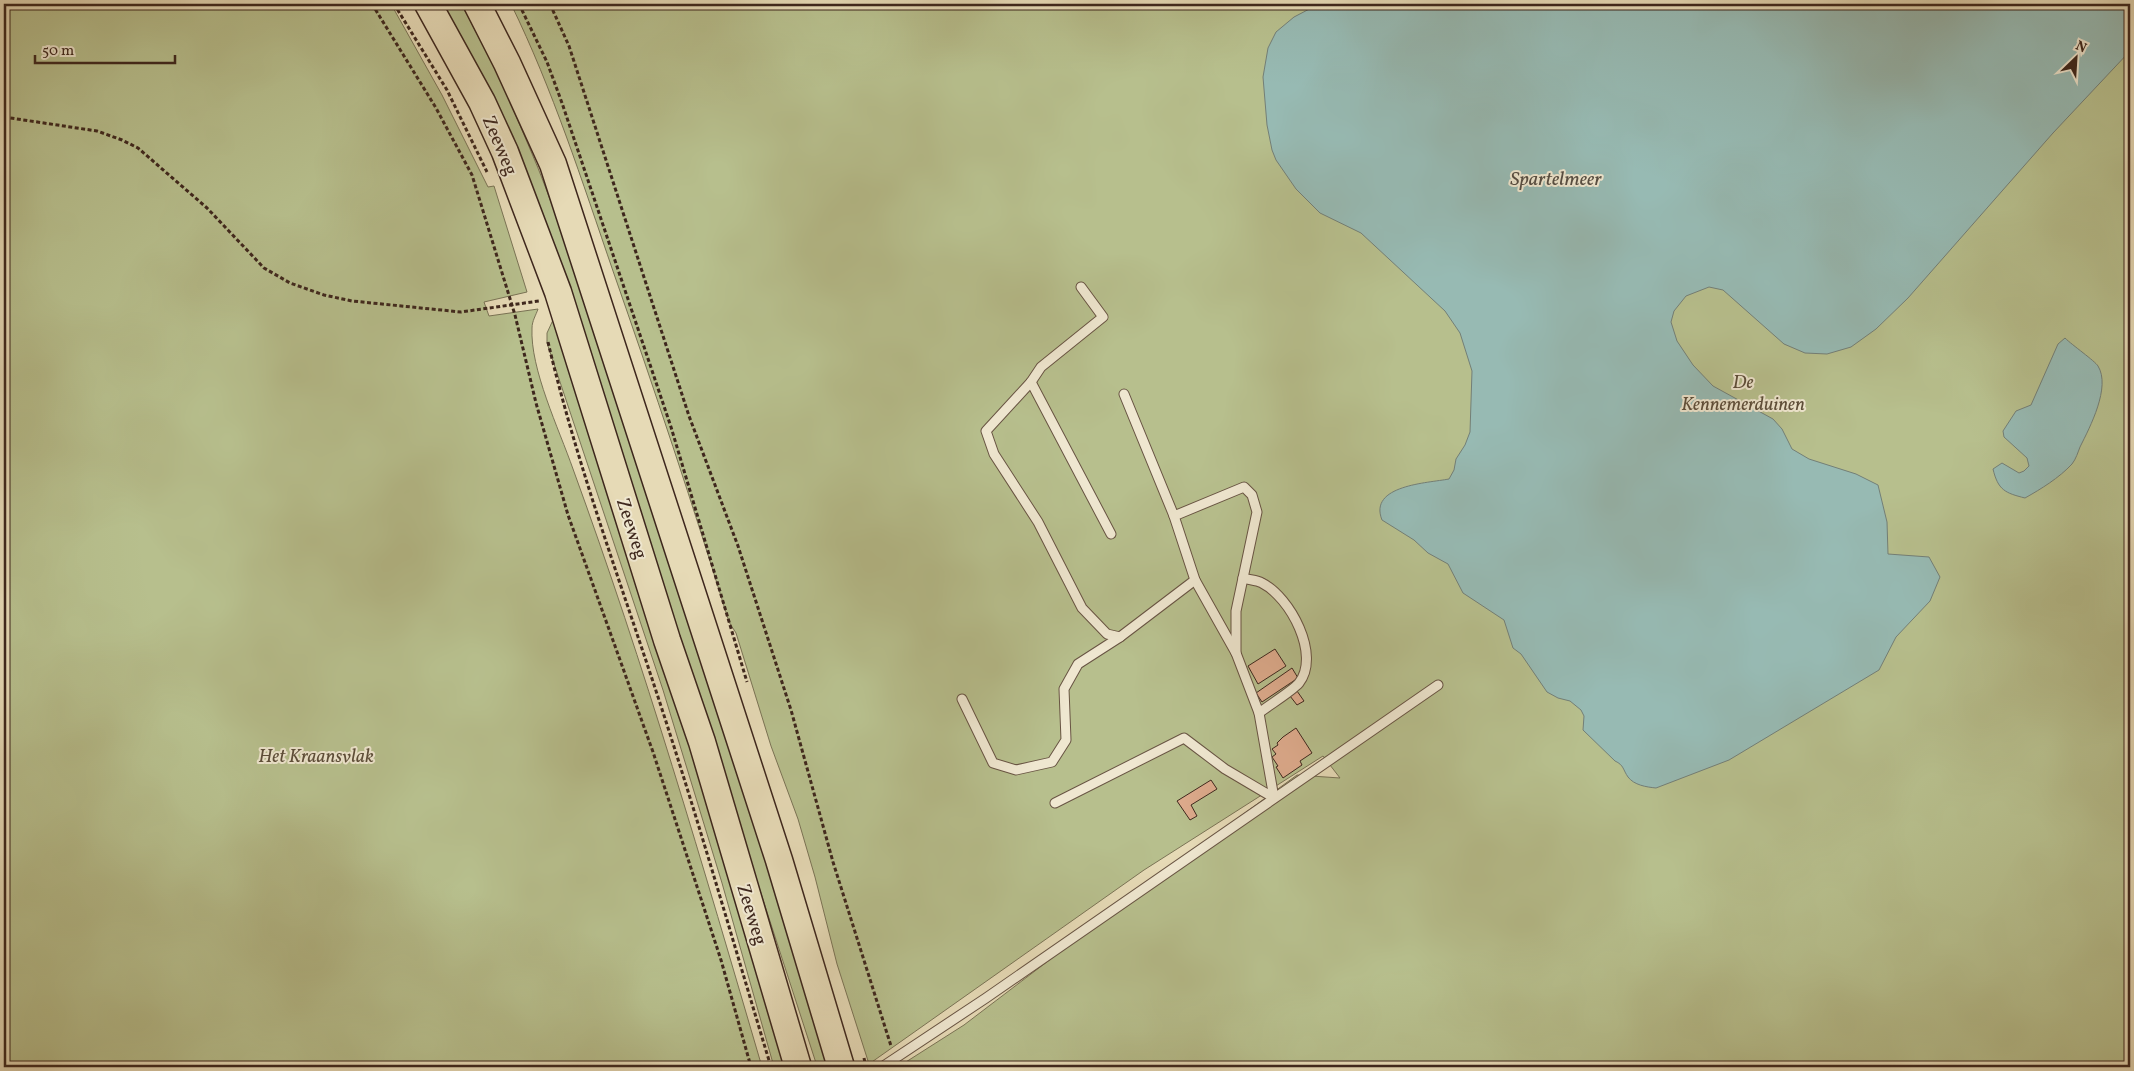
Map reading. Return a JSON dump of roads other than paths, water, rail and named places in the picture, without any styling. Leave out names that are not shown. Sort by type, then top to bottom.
[{"type":"main road","name":"Zeeweg","points":[[428,4],[482,102],[505,152],[543,299],[667,640],[702,742],[798,1067]]},
{"type":"main road","name":"Zeeweg","points":[[477,4],[553,164],[776,851],[841,1067]]},
{"type":"lane","points":[[1081,287],[1103,317],[1041,367],[1031,382],[986,431],[994,454],[1038,522],[1082,608],[1107,634],[1120,637]]},
{"type":"lane","points":[[1031,382],[1111,534]]},
{"type":"lane","points":[[1124,394],[1174,516],[1195,580],[1236,653],[1258,713],[1274,798]]},
{"type":"lane","points":[[1174,516],[1244,487],[1252,495],[1257,512],[1236,611],[1236,653]]},
{"type":"lane","points":[[1243,578],[1261,582],[1273,591],[1286,605],[1302,632],[1308,657],[1305,672],[1299,683],[1258,713]]},
{"type":"lane","points":[[962,699],[993,763],[1016,770],[1052,762],[1066,740],[1064,689],[1078,664],[1120,637],[1195,580]]},
{"type":"lane","points":[[882,1067],[1438,685]]},
{"type":"lane","points":[[1056,803],[1184,738],[1225,769],[1274,798]]},
{"type":"water","name":"Spartelmeer","points":[[1319,4],[2130,4],[2130,51],[2053,133],[1908,298],[1876,329],[1851,347],[1827,354],[1805,353],[1784,344],[1723,290],[1709,287],[1686,296],[1674,311],[1671,322],[1677,341],[1693,365],[1713,386],[1773,419],[1782,429],[1792,449],[1809,459],[1856,474],[1878,485],[1887,522],[1888,554],[1929,557],[1940,577],[1930,601],[1896,637],[1879,670],[1729,760],[1656,788],[1640,785],[1631,780],[1620,764],[1583,730],[1584,716],[1581,710],[1570,701],[1558,698],[1547,692],[1521,654],[1513,648],[1504,620],[1463,593],[1448,564],[1428,553],[1414,540],[1382,520],[1380,508],[1384,499],[1392,493],[1402,488],[1449,479],[1454,470],[1456,459],[1465,445],[1470,432],[1472,371],[1460,333],[1445,311],[1361,233],[1320,213],[1296,189],[1276,160],[1267,125],[1263,77],[1268,48],[1276,32],[1294,17]]},
{"type":"water","points":[[2065,338],[2098,366],[2102,385],[2101,396],[2089,429],[2072,464],[2056,479],[2025,498],[2003,489],[1997,482],[1993,469],[2002,463],[2019,473],[2029,466],[2027,458],[2004,437],[2003,431],[2016,411],[2031,405],[2058,344]]},
{"type":"park label","name":"De Kennemerduinen","points":[[1743,392]]},
{"type":"park label","name":"Het Kraansvlak","points":[[316,755]]}]
